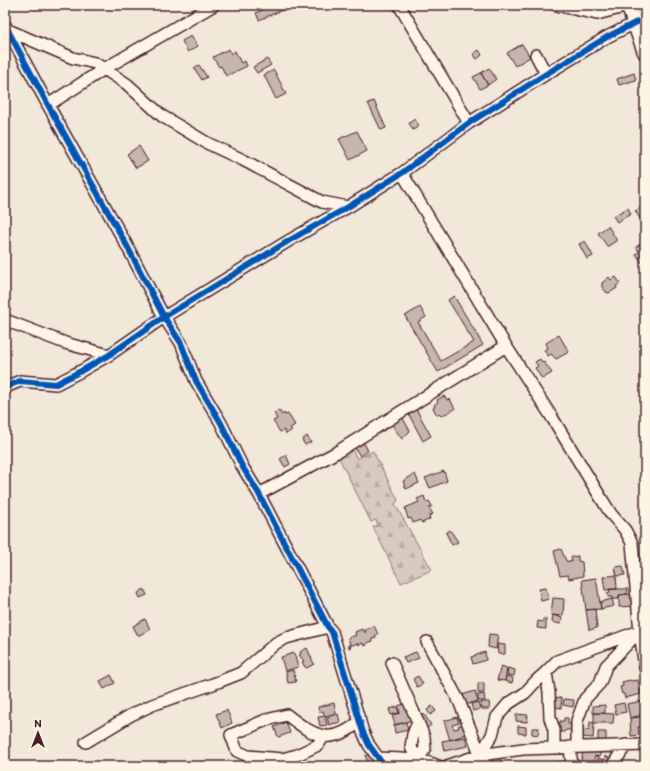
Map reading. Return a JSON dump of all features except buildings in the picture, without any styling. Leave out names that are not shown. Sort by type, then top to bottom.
[{"type":"main road","points":[[644,5],[645,9]]},
{"type":"main road","points":[[628,6],[640,21],[645,52]]},
{"type":"street","points":[[48,104],[104,69],[214,5]]},
{"type":"street","points":[[399,5],[468,123]]},
{"type":"street","points":[[556,5],[597,14],[628,6]]},
{"type":"street","points":[[5,389],[20,381],[56,384],[109,355],[164,317],[290,240],[348,207],[402,172],[468,123],[607,37],[640,21]]},
{"type":"street","points":[[6,28],[73,58],[95,63],[128,84],[162,116],[207,143],[243,160],[322,202],[348,207]]},
{"type":"street","points":[[6,28],[126,244],[164,317],[181,343],[196,381],[259,494],[332,632],[363,732],[369,745],[381,762],[417,760],[429,762],[438,766]]},
{"type":"street","points":[[536,55],[546,74]]},
{"type":"street","points":[[402,172],[506,346],[553,419],[600,498],[625,530],[632,543],[645,668]]},
{"type":"street","points":[[5,320],[65,343],[109,355]]},
{"type":"street","points":[[259,494],[338,452],[506,346]]},
{"type":"street","points":[[86,742],[131,715],[152,705],[241,673],[276,643],[286,638],[328,627]]},
{"type":"street","points":[[480,755],[492,735],[497,717],[508,704],[525,693],[557,661],[642,630]]},
{"type":"street","points":[[572,766],[577,721],[585,699],[600,683],[606,666],[642,630]]},
{"type":"street","points":[[427,642],[459,701],[485,766]]},
{"type":"street","points":[[392,663],[418,722],[413,734],[411,747],[417,760]]},
{"type":"street","points":[[546,672],[549,692],[550,718],[554,730],[554,748]]},
{"type":"street","points":[[323,737],[318,745],[297,755],[282,759],[248,756],[237,751],[231,735],[266,720],[287,715],[303,728],[323,737],[338,735],[349,731],[360,721]]},
{"type":"street","points":[[616,764],[626,745]]},
{"type":"street","points":[[446,766],[480,755],[523,749],[645,745]]},
{"type":"green space","points":[[352,449],[357,459],[373,451],[398,500],[395,504],[432,570],[401,583],[373,527],[378,525],[376,520],[371,522],[338,456]]},
{"type":"cycle path","points":[[5,389],[8,386],[20,381],[56,384],[109,355],[164,317],[402,173],[469,123],[546,74],[607,37],[645,18]]},
{"type":"cycle path","points":[[5,25],[126,244],[164,317],[181,343],[196,381],[221,423],[242,466],[259,494],[332,632],[363,732],[369,745],[384,766]]}]
